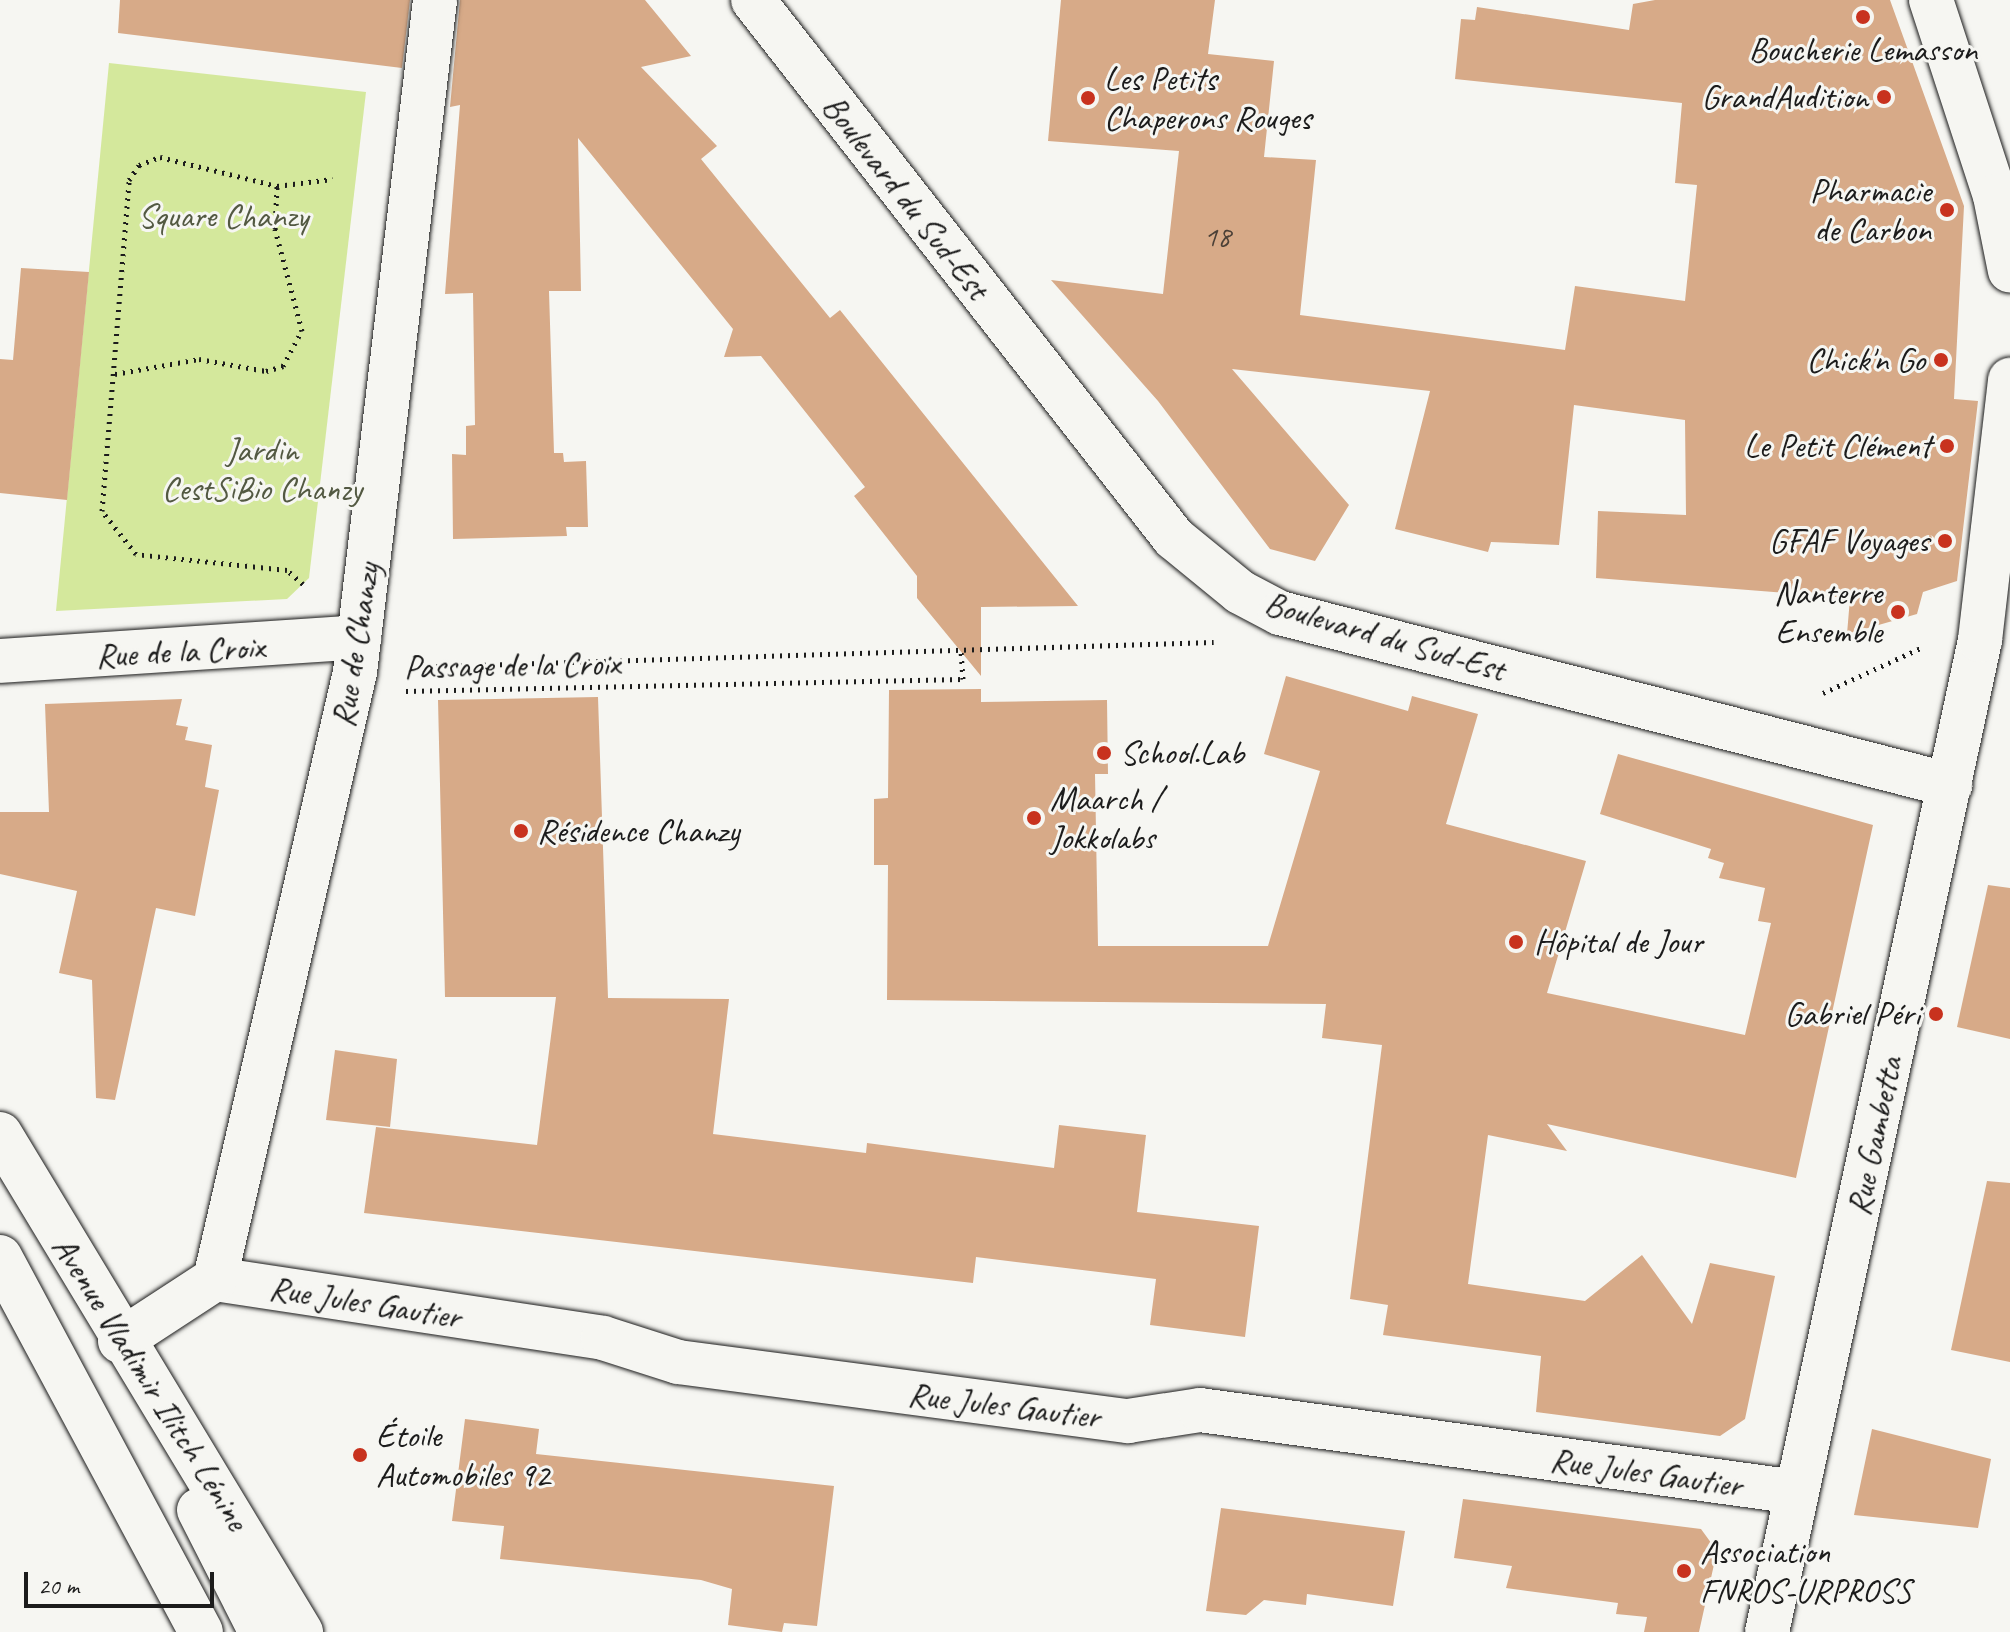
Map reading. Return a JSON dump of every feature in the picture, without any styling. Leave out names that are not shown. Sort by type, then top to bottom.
[{"type":"street","name":"Rue de Chanzy","points":[[215,1279],[357,654],[435,0]]},
{"type":"street","name":"Boulevard du Sud-Est","points":[[753,0],[1174,538],[1240,592],[1288,615],[1950,785]]},
{"type":"street","points":[[1931,0],[1995,196],[2010,271]]},
{"type":"street","name":"Rue Gambetta","points":[[1767,1632],[1950,785],[1990,633],[2010,380]]},
{"type":"street","name":"Rue de la Croix","points":[[0,661],[357,654]]},
{"type":"street","name":"Avenue Vladimir Ilitch Lénine","points":[[0,1134],[120,1341],[175,1414],[301,1632]]},
{"type":"street","name":"Avenue Vladimir Ilitch Lénine","points":[[0,1257],[201,1632]]},
{"type":"street","points":[[215,1279],[120,1341],[261,1632]]},
{"type":"street","name":"Rue Jules Gautier","points":[[215,1279],[603,1338],[678,1362],[1128,1421],[1200,1410],[1796,1492]]},
{"type":"path","points":[[333,179],[277,186],[160,157],[139,165],[129,180],[102,511],[136,554],[287,570],[357,654]]},
{"type":"path","points":[[115,374],[199,359],[266,371],[289,358],[302,331],[275,229],[277,186]]},
{"type":"path","name":"Passage de la Croix","points":[[357,654],[961,649],[1266,641],[1288,615]]},
{"type":"path","points":[[1739,732],[1990,633]]},
{"type":"path","name":"Passage de la Croix","points":[[357,654],[388,692],[963,679],[961,649]]},
{"type":"green space","name":"Square Chanzy","points":[[109,63],[366,92],[309,578],[287,599],[56,611]]},
{"type":"building","points":[[120,0],[410,0],[402,68],[118,33]]},
{"type":"building","points":[[460,0],[645,0],[691,56],[641,67],[717,146],[701,159],[830,318],[840,310],[1078,606],[981,607],[981,676],[917,598],[917,576],[854,496],[865,487],[761,356],[724,357],[733,329],[578,138],[581,291],[549,291],[554,453],[563,453],[564,462],[586,461],[588,527],[566,527],[567,536],[453,539],[452,454],[466,455],[466,426],[475,425],[473,293],[445,294],[460,105],[450,107]]},
{"type":"building","points":[[1061,0],[1215,0],[1208,54],[1274,61],[1264,157],[1316,160],[1300,315],[1565,350],[1575,286],[1685,301],[1697,185],[1675,183],[1682,103],[1455,79],[1461,19],[1475,20],[1477,7],[1629,30],[1633,4],[1655,0],[1890,0],[1964,206],[1954,399],[1978,401],[1957,581],[1923,592],[1917,614],[1847,634],[1850,598],[1596,578],[1598,511],[1686,515],[1685,420],[1574,405],[1559,545],[1491,542],[1488,552],[1395,529],[1430,391],[1232,369],[1349,505],[1315,561],[1270,549],[1158,401],[1051,280],[1163,294],[1179,151],[1048,141]]},
{"type":"building","points":[[21,268],[89,272],[67,500],[0,493],[0,359],[13,360]]},
{"type":"building","points":[[1286,676],[1408,711],[1412,696],[1478,714],[1446,824],[1586,861],[1547,993],[1745,1035],[1771,923],[1758,921],[1765,888],[1719,878],[1724,863],[1708,858],[1711,849],[1600,814],[1618,754],[1873,825],[1796,1178],[1547,1124],[1567,1151],[1488,1135],[1468,1284],[1585,1301],[1642,1255],[1692,1324],[1710,1263],[1775,1276],[1745,1419],[1720,1436],[1536,1412],[1541,1356],[1383,1335],[1388,1305],[1350,1299],[1382,1045],[1322,1038],[1326,1004],[887,1000],[888,865],[874,865],[874,799],[888,798],[889,690],[981,689],[981,702],[1107,700],[1108,774],[1095,774],[1098,946],[1268,946],[1320,771],[1264,754]]},
{"type":"building","points":[[598,697],[608,998],[729,999],[713,1134],[866,1153],[867,1143],[1054,1168],[1059,1125],[1146,1135],[1137,1212],[1259,1226],[1245,1337],[1150,1325],[1156,1279],[976,1257],[973,1283],[364,1213],[376,1127],[537,1145],[556,997],[445,997],[438,700]]},
{"type":"building","points":[[182,699],[176,725],[188,727],[185,740],[212,745],[205,787],[219,790],[195,916],[156,908],[115,1100],[96,1098],[92,980],[59,973],[77,891],[0,874],[0,812],[49,812],[45,704]]},
{"type":"building","points":[[1988,885],[2010,888],[2010,1039],[1957,1027]]},
{"type":"building","points":[[335,1050],[397,1059],[390,1127],[326,1120]]},
{"type":"building","points":[[1987,1181],[2010,1183],[2010,1362],[1951,1350]]},
{"type":"building","points":[[465,1419],[539,1429],[536,1454],[834,1486],[817,1626],[784,1623],[782,1632],[728,1625],[732,1589],[701,1580],[500,1559],[504,1526],[452,1521]]},
{"type":"building","points":[[1872,1429],[1991,1459],[1978,1528],[1854,1515]]},
{"type":"building","points":[[1463,1499],[1701,1529],[1717,1551],[1699,1632],[1644,1632],[1647,1617],[1616,1614],[1618,1603],[1506,1588],[1512,1566],[1454,1558]]},
{"type":"building","points":[[1221,1508],[1405,1531],[1393,1606],[1307,1594],[1306,1605],[1264,1600],[1246,1615],[1206,1611]]},
{"type":"place","name":"Boucherie Lemasson","points":[[1863,17]]},
{"type":"place","name":"GrandAudition","points":[[1884,97]]},
{"type":"place","name":"Les Petits Chaperons Rouges","points":[[1088,98]]},
{"type":"place","name":"Pharmacie de Carbon","points":[[1947,210]]},
{"type":"place","name":"Chick'n Go","points":[[1941,360]]},
{"type":"place","name":"Le Petit Clément","points":[[1947,446]]},
{"type":"place","name":"GFAF Voyages","points":[[1945,541]]},
{"type":"place","name":"Nanterre Ensemble","points":[[1898,612]]},
{"type":"place","name":"School.Lab","points":[[1104,753]]},
{"type":"place","name":"Maarch / Jokkolabs","points":[[1034,818]]},
{"type":"place","name":"Résidence Chanzy","points":[[521,831]]},
{"type":"place","name":"Hôpital de Jour","points":[[1516,942]]},
{"type":"place","name":"Gabriel Péri","points":[[1936,1014]]},
{"type":"place","name":"Étoile Automobiles 92","points":[[360,1455]]},
{"type":"place","name":"Association FNROS-URPROSS","points":[[1684,1571]]},
{"type":"park label","name":"Jardin CestSiBio Chanzy","points":[[262,468]]}]
